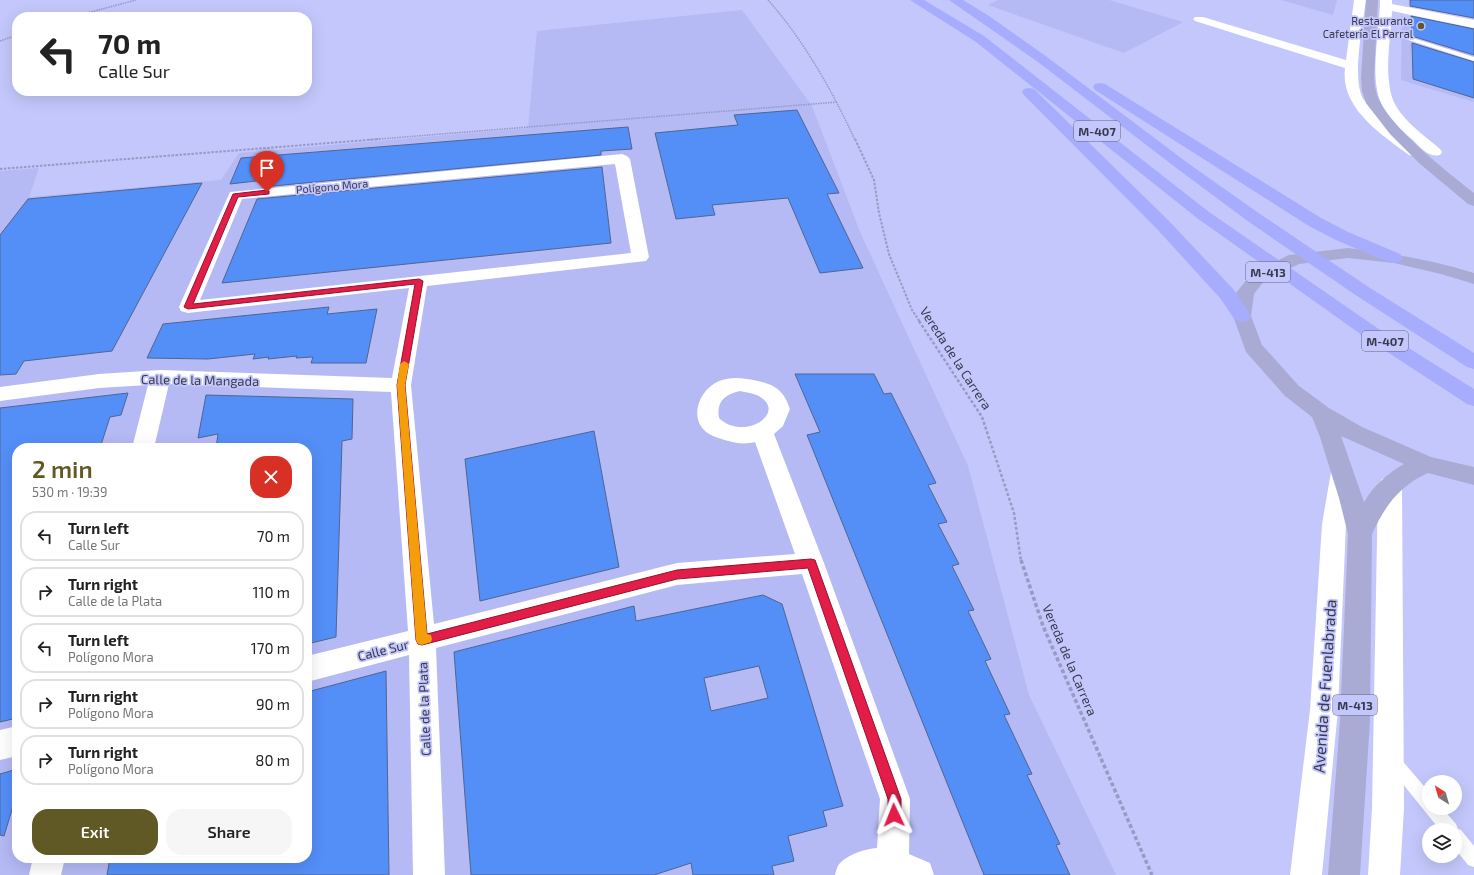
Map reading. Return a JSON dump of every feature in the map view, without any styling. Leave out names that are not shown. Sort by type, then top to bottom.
[{"type":"highway","name":"M-407","points":[[916,0],[980,39],[1011,62],[1203,215],[1297,281],[1474,399]]},
{"type":"highway","name":"M-407","points":[[955,0],[990,22],[1184,167],[1296,247],[1408,321],[1474,362]]},
{"type":"highway","points":[[931,8],[934,13],[998,64],[1041,104],[1163,225],[1227,294],[1242,316]]},
{"type":"highway","points":[[990,22],[1016,34],[1315,222],[1342,236],[1394,258]]},
{"type":"main road","points":[[1372,0],[1368,78],[1369,91],[1373,103],[1395,131],[1430,156],[1463,173]]},
{"type":"main road","points":[[1430,156],[1474,202]]},
{"type":"main road","name":"M-413","points":[[1242,316],[1246,293],[1258,277],[1295,259],[1348,253],[1394,258],[1446,270],[1474,280]]},
{"type":"main road","name":"M-413","points":[[1446,270],[1474,266]]},
{"type":"main road","points":[[1242,316],[1253,346],[1292,391],[1321,413],[1354,433],[1426,464],[1474,476]]},
{"type":"main road","name":"M-413","points":[[1321,413],[1352,498],[1360,534]]},
{"type":"main road","name":"M-413","points":[[1360,534],[1372,506],[1390,485],[1404,474],[1426,464]]},
{"type":"main road","name":"Avenida de Fuenlabrada","points":[[1344,875],[1355,721],[1360,534]]},
{"type":"street","points":[[1360,0],[1352,66],[1353,89],[1357,100],[1383,128],[1430,156]]},
{"type":"street","points":[[1430,156],[1389,105],[1384,93],[1383,79],[1386,3],[1474,24]]},
{"type":"street","points":[[1199,19],[1352,66]]},
{"type":"street","name":"Polígono Mora","points":[[622,159],[640,257],[419,281],[188,307],[236,195],[622,159]]},
{"type":"street","name":"Calle de la Plata","points":[[419,281],[401,385],[422,640],[430,875]]},
{"type":"street","points":[[144,443],[160,377]]},
{"type":"street","name":"Calle de la Mangada","points":[[0,394],[99,381],[160,377],[401,385]]},
{"type":"street","points":[[762,432],[811,563],[895,799],[905,869],[867,865],[851,875]]},
{"type":"street","name":"Avenida de Fuenlabrada","points":[[1306,875],[1324,710],[1334,524],[1342,472]]},
{"type":"street","points":[[1384,875],[1388,808],[1390,485]]},
{"type":"street","name":"Calle Sur","points":[[312,668],[677,574],[811,563]]},
{"type":"street","points":[[0,745],[12,742]]},
{"type":"street","points":[[45,875],[48,863]]},
{"type":"lane","points":[[1385,31],[1474,59]]},
{"type":"lane","points":[[1388,755],[1422,796]]},
{"type":"lane","points":[[1438,815],[1444,823]]},
{"type":"lane","points":[[1462,844],[1474,859]]},
{"type":"path","points":[[91,12],[136,0]]},
{"type":"path","name":"Vereda de la Carrera","points":[[768,0],[784,18],[838,102],[874,180],[879,213],[888,254],[912,310],[982,417],[1014,513],[1020,558],[1043,626],[1152,875]]},
{"type":"path","points":[[0,41],[12,37]]},
{"type":"path","points":[[0,169],[838,102]]},
{"type":"shaded area","points":[[998,0],[1109,0],[1183,22],[1124,53],[988,5]]},
{"type":"shaded area","points":[[1281,0],[1337,0],[1333,15]]},
{"type":"shaded area","points":[[742,10],[812,106],[860,232],[968,466],[1029,695],[1116,875],[0,875],[0,171],[39,168],[29,197],[221,180],[239,153],[528,128],[537,31]]},
{"type":"shaded area","points":[[1402,16],[1454,24],[1474,29],[1474,102],[1401,80]]},
{"type":"building","points":[[1410,0],[1474,0],[1474,18],[1410,6]]},
{"type":"building","points":[[1411,16],[1474,29],[1474,55],[1412,36]]},
{"type":"building","points":[[1412,43],[1474,62],[1474,98],[1413,79]]},
{"type":"building","points":[[797,110],[839,193],[827,194],[863,268],[820,273],[788,198],[712,205],[715,215],[676,219],[655,133],[738,125],[734,115]]},
{"type":"building","points":[[628,127],[632,149],[601,151],[601,155],[262,187],[265,180],[230,184],[241,158]]},
{"type":"building","points":[[602,167],[611,243],[222,283],[257,199]]},
{"type":"building","points":[[202,183],[112,351],[24,361],[16,374],[0,375],[0,235],[28,199]]},
{"type":"building","points":[[329,307],[327,314],[377,309],[366,363],[311,363],[313,357],[296,358],[297,356],[253,359],[255,354],[208,359],[147,358],[163,324]]},
{"type":"building","points":[[795,374],[874,374],[884,394],[891,393],[936,483],[928,485],[947,522],[938,524],[959,564],[952,566],[974,610],[968,611],[991,659],[985,661],[1010,714],[1004,715],[1032,774],[1027,775],[1060,844],[1056,845],[1070,875],[984,875],[807,435],[820,432]]},
{"type":"building","points":[[128,393],[121,415],[110,417],[102,443],[12,443],[12,719],[0,722],[0,408]]},
{"type":"building","points":[[206,395],[353,399],[352,439],[342,441],[336,637],[312,643],[312,443],[217,443],[218,434],[198,438]]},
{"type":"building","points":[[594,431],[619,567],[480,601],[465,459]]},
{"type":"building","points":[[763,595],[782,604],[843,806],[823,811],[827,826],[788,836],[794,861],[772,866],[774,875],[693,875],[691,863],[654,875],[471,875],[454,652],[634,606],[636,621]],"holes":[[[759,666],[768,698],[711,711],[704,678]]]},
{"type":"building","points":[[386,671],[389,875],[107,875],[109,863],[312,863],[312,691]]},
{"type":"building","points":[[12,770],[12,810],[4,836],[0,835],[0,774]]},
{"type":"slow traffic","points":[[404,364],[401,385],[422,640],[427,639]]},
{"type":"place","name":"Restaurante Cafetería El Parral","points":[[1421,26]]},
{"type":"route","points":[[267,192],[236,195],[188,307],[419,281],[401,385],[422,640],[677,574],[811,563],[895,799],[894,815]]}]
